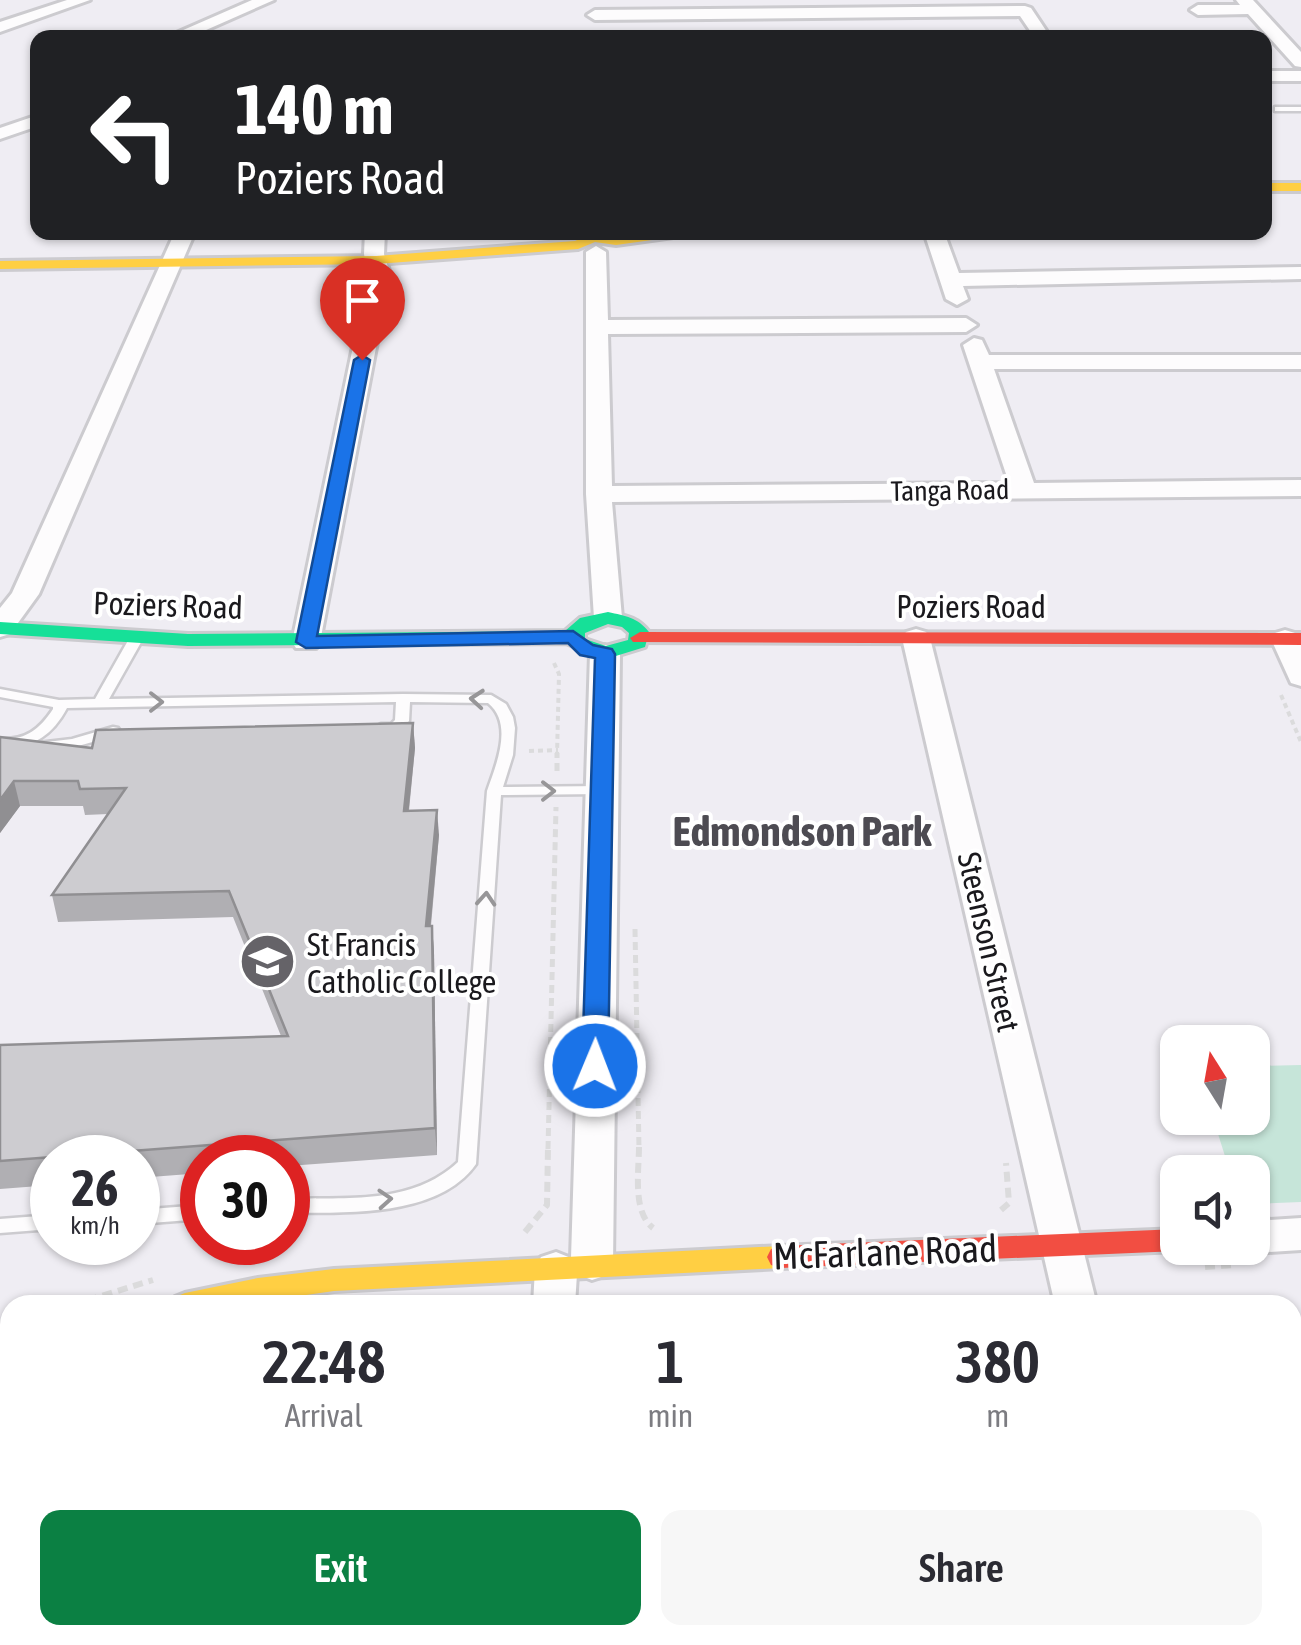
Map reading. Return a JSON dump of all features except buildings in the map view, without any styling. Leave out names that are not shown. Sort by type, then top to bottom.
[{"type":"street","points":[[0,26],[82,0]]},
{"type":"street","points":[[195,30],[266,0]]},
{"type":"street","points":[[1198,10],[1248,4],[1275,24],[1299,58]]},
{"type":"street","points":[[595,8],[876,6],[1026,11],[1038,30]]},
{"type":"street","points":[[1272,76],[1301,76]]},
{"type":"street","points":[[0,134],[30,123]]},
{"type":"street","points":[[1272,188],[1301,187]]},
{"type":"street","points":[[0,628],[25,594],[182,240]]},
{"type":"street","points":[[306,642],[380,274],[375,240]]},
{"type":"street","points":[[937,240],[1024,490]]},
{"type":"street","points":[[0,265],[376,260],[595,241],[599,494],[606,636],[602,790],[567,1279]]},
{"type":"street","points":[[951,280],[1301,273]]},
{"type":"street","points":[[599,327],[966,325]]},
{"type":"street","points":[[980,362],[1301,362]]},
{"type":"street","name":"Tanga Road","points":[[599,494],[1301,488]]},
{"type":"street","points":[[606,636],[587,650],[573,637],[580,626],[606,636],[624,651],[640,638],[635,626],[606,636]]},
{"type":"street","name":"Poziers Road","points":[[0,628],[306,642],[573,637]]},
{"type":"street","name":"Poziers Road","points":[[640,638],[1293,639]]},
{"type":"street","name":"Steenson Street","points":[[916,638],[1074,1295]]},
{"type":"street","points":[[1290,684],[1293,639]]},
{"type":"street","points":[[1270,1236],[1301,1234]]},
{"type":"street","name":"McFarlane Road","points":[[226,1295],[306,1284],[567,1279],[1160,1241]]},
{"type":"lane","points":[[1278,109],[1301,109]]},
{"type":"lane","points":[[100,702],[137,637]]},
{"type":"lane","points":[[0,694],[49,699],[59,704],[469,697],[491,698],[502,704],[508,751],[494,791],[467,1164],[453,1182],[415,1198],[310,1205]]},
{"type":"lane","points":[[358,728],[395,728],[402,722],[403,698]]},
{"type":"lane","points":[[24,744],[36,740],[58,713],[59,704]]},
{"type":"lane","points":[[0,743],[51,746],[114,731],[132,731]]},
{"type":"lane","points":[[494,791],[602,790]]},
{"type":"lane","points":[[0,1226],[30,1224]]},
{"type":"path","points":[[508,1234],[527,1232],[547,1205],[559,674],[553,659],[542,657]]},
{"type":"path","points":[[1290,684],[1301,742]]},
{"type":"path","points":[[635,918],[640,1203],[645,1222],[663,1236]]},
{"type":"path","points":[[104,1295],[163,1277]]},
{"type":"green space","points":[[1301,1065],[1301,1202],[1270,1203],[1270,1155],[1225,1155],[1218,1135],[1270,1135],[1270,1066]]},
{"type":"traffic: fast","points":[[608,618],[628,622],[639,632],[638,643],[606,653],[575,642],[575,631],[587,622],[608,618]]},
{"type":"traffic: fast","points":[[0,628],[188,640],[573,637]]},
{"type":"traffic: slow","points":[[1272,187],[1301,187]]},
{"type":"traffic: slow","points":[[0,265],[376,260],[578,245],[587,240]]},
{"type":"traffic: slow","points":[[610,240],[626,240]]},
{"type":"traffic: slow","points":[[231,1295],[334,1280],[781,1257]]},
{"type":"traffic: jam","points":[[640,638],[1301,639]]},
{"type":"traffic: jam","points":[[781,1257],[1160,1241]]},
{"type":"place","name":"St Francis Catholic College","points":[[268,962]]},
{"type":"district","name":"Edmondson Park","points":[[802,831]]},
{"type":"route","points":[[362,360],[306,642],[573,637],[580,647],[605,654],[595,1066]]}]
